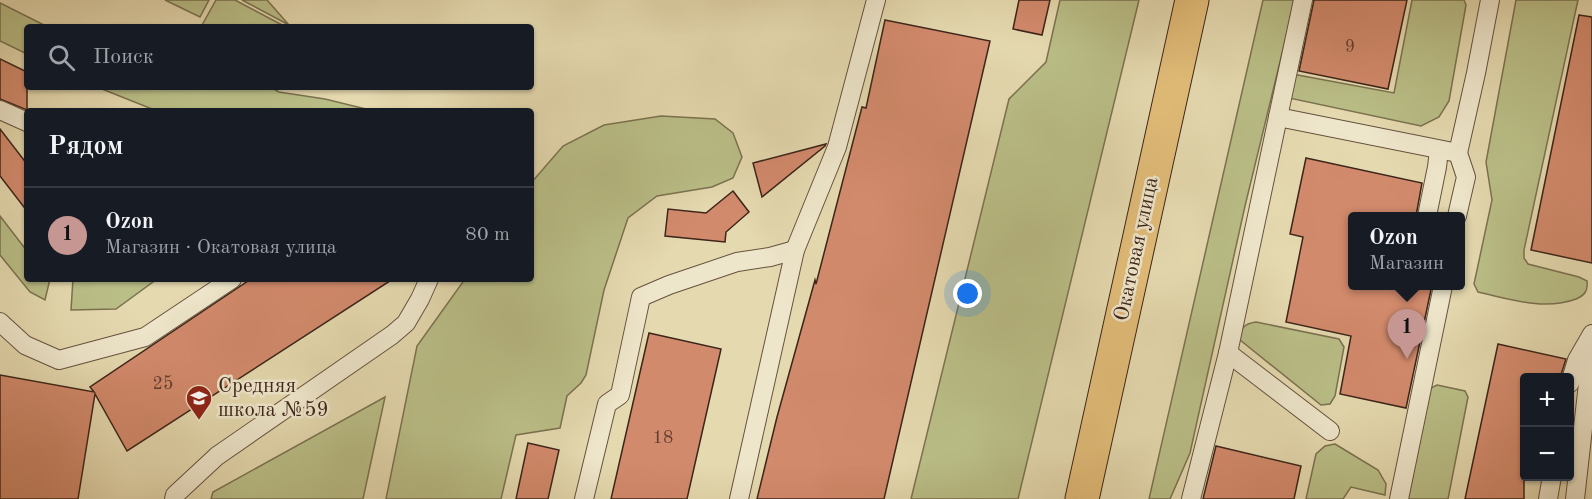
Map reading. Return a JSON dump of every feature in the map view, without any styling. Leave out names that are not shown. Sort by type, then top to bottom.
[{"type":"main road","name":"Окатовая улица","points":[[1082,499],[1192,0]]},
{"type":"lane","points":[[739,499],[795,250],[837,147],[876,0]]},
{"type":"lane","points":[[1191,499],[1228,353],[1303,0]]},
{"type":"lane","points":[[1458,212],[1466,177],[1458,153],[1490,0]]},
{"type":"lane","points":[[0,110],[24,121]]},
{"type":"lane","points":[[1278,117],[1458,153]]},
{"type":"lane","points":[[1428,212],[1439,150]]},
{"type":"lane","points":[[584,499],[607,404],[620,395],[641,297],[737,262],[795,250]]},
{"type":"lane","points":[[0,322],[25,345],[59,360],[145,337],[228,282]]},
{"type":"lane","points":[[174,499],[175,495],[217,456],[392,335],[406,323],[428,282]]},
{"type":"lane","points":[[1399,499],[1442,290]]},
{"type":"lane","points":[[1572,373],[1592,334]]},
{"type":"lane","points":[[1575,499],[1592,348]]},
{"type":"lane","points":[[1228,353],[1330,431]]},
{"type":"lane","points":[[1548,499],[1551,481]]},
{"type":"green space","points":[[165,0],[209,0],[200,17]]},
{"type":"green space","points":[[216,0],[235,0],[280,24],[203,24]]},
{"type":"green space","points":[[242,0],[267,0],[287,24]]},
{"type":"green space","points":[[1060,0],[1139,0],[1018,499],[911,499],[1009,99],[1046,62]]},
{"type":"green space","points":[[1263,0],[1295,0],[1245,206],[1190,453],[1170,499],[1149,499]]},
{"type":"green space","points":[[1412,0],[1464,0],[1466,5],[1449,101],[1439,117],[1421,126],[1289,98],[1292,74],[1394,93]]},
{"type":"green space","points":[[1516,0],[1578,0],[1524,258],[1528,264],[1587,281],[1584,294],[1576,299],[1552,304],[1539,304],[1478,292],[1474,284],[1492,200],[1486,162]]},
{"type":"green space","points":[[0,3],[42,24],[24,24],[24,53],[0,41]]},
{"type":"green space","points":[[104,90],[275,90],[362,108],[150,108]]},
{"type":"green space","points":[[661,116],[715,119],[733,133],[742,157],[733,178],[712,187],[657,196],[628,218],[604,290],[586,375],[567,396],[560,428],[516,435],[501,499],[386,499],[417,346],[463,282],[534,282],[534,180],[563,146],[604,125]]},
{"type":"green space","points":[[0,216],[24,247],[24,282],[49,282],[45,300],[30,292],[0,255]]},
{"type":"green space","points":[[73,282],[153,282],[116,309],[71,310]]},
{"type":"green space","points":[[1256,322],[1339,339],[1344,347],[1335,396],[1330,404],[1321,405],[1240,340],[1243,327]]},
{"type":"green space","points":[[1437,385],[1465,391],[1468,397],[1448,499],[1405,499],[1431,388]]},
{"type":"green space","points":[[385,397],[363,499],[211,499],[213,492]]},
{"type":"green space","points":[[1335,444],[1378,470],[1386,484],[1385,495],[1351,487],[1343,499],[1306,499],[1316,454],[1325,446]]},
{"type":"building","points":[[1019,0],[1050,0],[1042,35],[1013,29]]},
{"type":"building","points":[[1314,0],[1407,0],[1388,89],[1299,71]]},
{"type":"building","points":[[1579,15],[1592,17],[1592,263],[1531,250]]},
{"type":"building","points":[[885,20],[990,41],[884,499],[757,499],[777,417],[815,280],[816,284],[862,107],[866,108]]},
{"type":"building","points":[[0,59],[24,71],[27,108],[0,99]]},
{"type":"building","points":[[0,129],[24,160],[24,207],[0,176]]},
{"type":"building","points":[[826,144],[825,146],[762,197],[753,163]]},
{"type":"building","points":[[1306,158],[1422,183],[1417,212],[1348,212],[1348,290],[1431,290],[1406,408],[1340,394],[1351,336],[1286,322],[1303,237],[1290,234]]},
{"type":"building","points":[[733,191],[749,212],[726,232],[725,242],[665,236],[668,209],[706,213]]},
{"type":"building","points":[[247,282],[388,282],[127,451],[95,394],[78,499],[0,499],[0,375],[94,392],[90,387]]},
{"type":"building","points":[[649,333],[721,349],[687,499],[611,499]]},
{"type":"building","points":[[1498,344],[1566,359],[1562,373],[1520,373],[1520,481],[1524,481],[1524,499],[1465,499]]},
{"type":"building","points":[[528,443],[559,450],[548,499],[516,499]]},
{"type":"building","points":[[1216,446],[1301,466],[1294,499],[1203,499]]},
{"type":"place","name":"Ozon","points":[[1407,359]]},
{"type":"place","name":"Средняя школа №59","points":[[199,421]]}]
